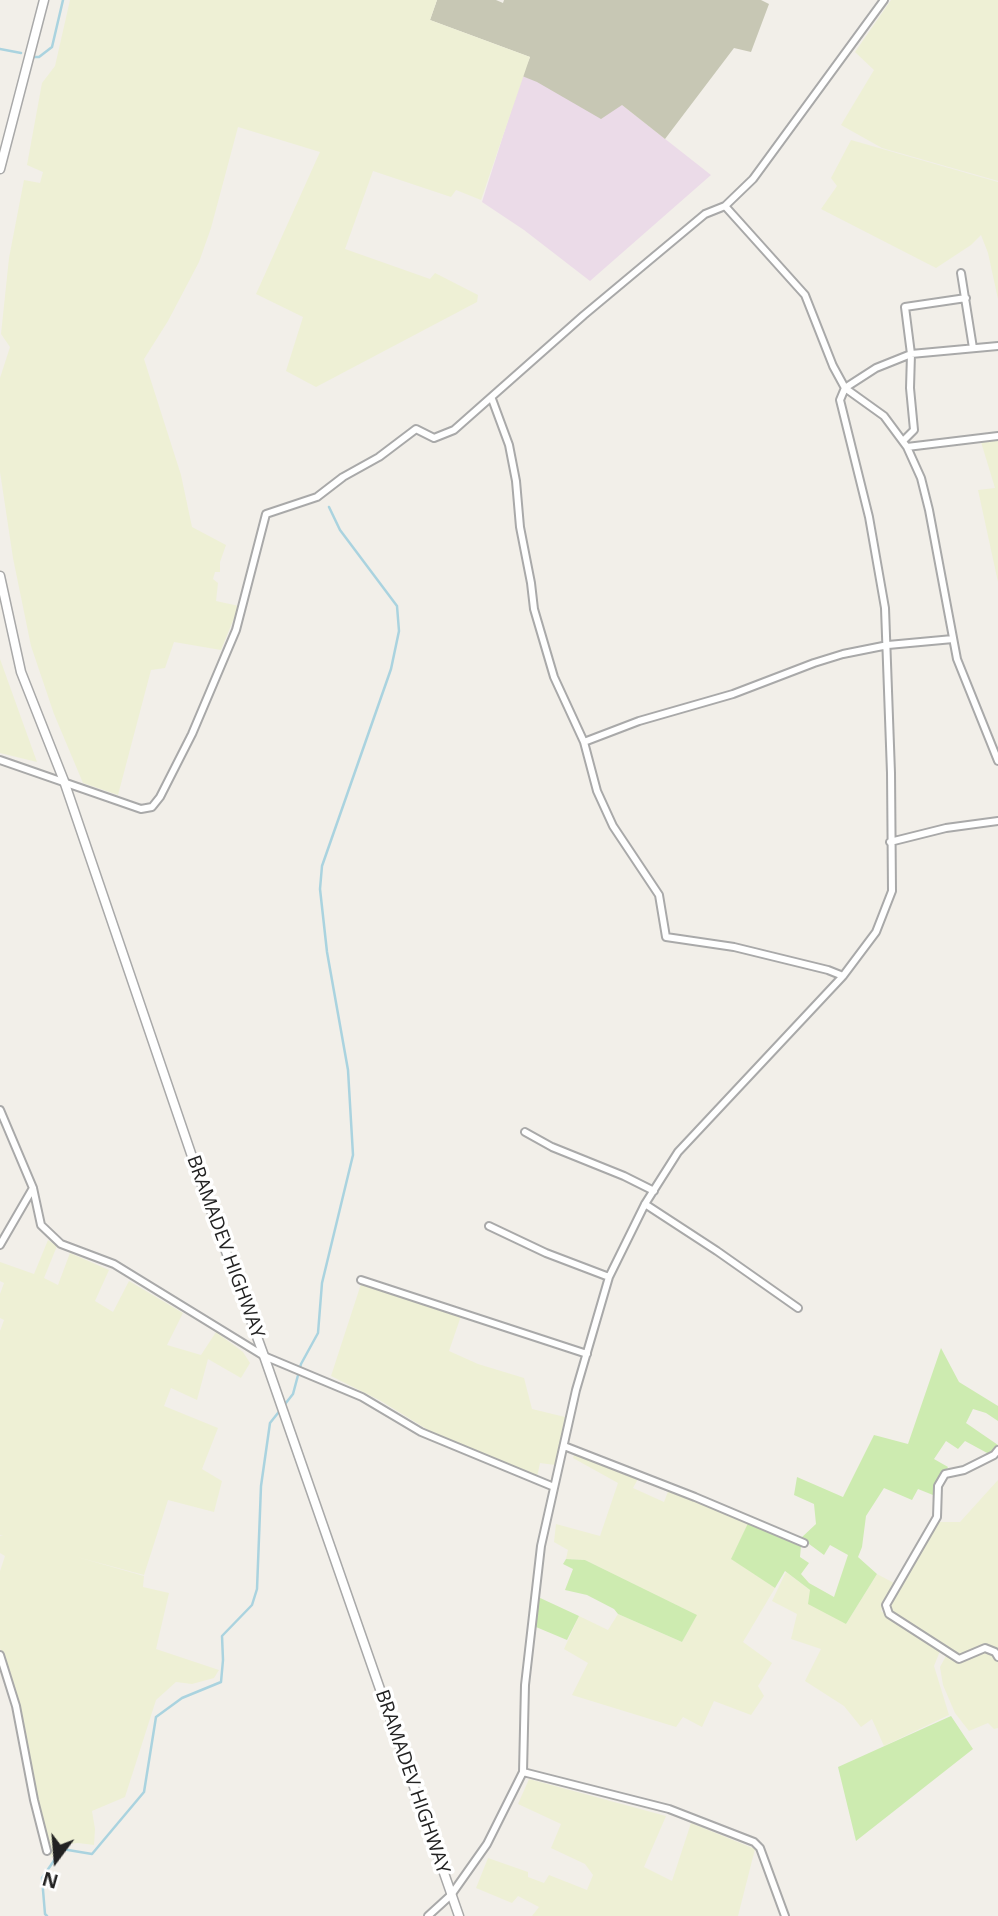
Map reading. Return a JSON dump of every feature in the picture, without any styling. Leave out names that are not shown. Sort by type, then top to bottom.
[{"type":"street","points":[[0,169],[44,0]]},
{"type":"street","points":[[0,760],[141,809],[152,807],[160,797],[192,734],[236,630],[266,514],[317,497],[343,477],[379,457],[416,429],[434,438],[454,430],[584,315],[705,214],[725,206],[753,179],[884,0]]},
{"type":"street","points":[[725,206],[805,295],[833,366],[845,388],[884,416],[905,443],[921,478],[929,510],[957,659],[998,761]]},
{"type":"street","points":[[961,273],[974,348]]},
{"type":"street","points":[[905,443],[914,430],[910,388],[911,354],[905,307],[966,298]]},
{"type":"street","points":[[428,1916],[451,1895],[486,1844],[523,1772],[525,1685],[541,1545],[576,1390],[609,1277],[646,1203],[678,1152],[843,976],[876,932],[892,891],[888,645],[869,517],[840,400],[845,388],[876,368],[911,354],[998,346]]},
{"type":"street","points":[[492,399],[509,445],[534,609],[554,677],[584,742],[597,791],[613,826],[659,895],[666,937],[734,947],[843,976]]},
{"type":"street","points":[[905,443],[998,436]]},
{"type":"street","name":"BRAMADEV HIGHWAY","points":[[0,576],[21,672],[65,781],[199,1177],[459,1916]]},
{"type":"street","points":[[584,742],[639,721],[733,694],[843,654],[888,645],[953,639]]},
{"type":"street","points":[[890,842],[946,828],[998,821]]},
{"type":"street","points":[[0,1110],[33,1188],[41,1225],[61,1244],[114,1264],[264,1356],[362,1397],[422,1432],[554,1487]]},
{"type":"street","points":[[525,1132],[552,1147],[654,1191]]},
{"type":"street","points":[[0,1245],[33,1188]]},
{"type":"street","points":[[646,1203],[797,1308]]},
{"type":"street","points":[[488,1226],[609,1277]]},
{"type":"street","points":[[361,1280],[587,1354]]},
{"type":"street","points":[[564,1446],[695,1497],[804,1544]]},
{"type":"street","points":[[998,1450],[995,1455],[964,1470],[945,1474],[938,1486],[937,1517],[886,1605],[889,1614],[959,1659],[985,1648],[995,1652],[998,1657]]},
{"type":"street","points":[[0,1656],[16,1706],[47,1851]]},
{"type":"street","points":[[523,1772],[669,1809],[754,1842],[765,1860],[785,1916]]},
{"type":"shaded area","points":[[70,0],[437,0],[430,20],[530,57],[481,200],[456,190],[451,197],[373,171],[345,249],[430,279],[435,273],[478,295],[477,302],[316,387],[286,371],[303,317],[256,294],[320,152],[238,127],[199,262],[168,321],[144,359],[181,475],[192,527],[226,545],[220,562],[220,572],[215,572],[213,579],[218,583],[216,601],[239,606],[221,650],[174,642],[165,668],[151,670],[118,795],[83,783],[54,714],[31,646],[13,558],[0,472],[0,378],[10,347],[1,334],[9,258],[24,180],[40,183],[43,172],[27,165],[42,83],[55,66]]},
{"type":"shaded area","points":[[437,0],[496,0],[503,3],[504,0],[761,0],[769,4],[751,52],[734,48],[665,139],[622,105],[601,119],[522,76],[530,57],[430,20]]},
{"type":"shaded area","points":[[891,0],[998,0],[998,181],[882,148],[841,125],[874,70],[855,52]]},
{"type":"shaded area","points":[[522,76],[622,105],[711,175],[590,281],[524,230],[482,202]]},
{"type":"shaded area","points":[[851,140],[998,182],[998,299],[988,253],[981,235],[971,245],[936,268],[821,209],[837,186],[831,178]]},
{"type":"shaded area","points":[[998,439],[998,582],[978,490],[995,488],[981,442]]},
{"type":"shaded area","points":[[0,659],[37,762],[0,753]]},
{"type":"shaded area","points":[[48,1240],[57,1246],[44,1278],[58,1285],[70,1253],[109,1270],[95,1301],[113,1312],[129,1281],[183,1313],[167,1345],[201,1355],[216,1332],[243,1352],[250,1363],[241,1378],[208,1359],[197,1400],[171,1388],[164,1406],[218,1428],[202,1469],[222,1481],[214,1512],[168,1500],[144,1575],[77,1557],[144,1576],[143,1587],[169,1593],[156,1649],[219,1670],[214,1678],[192,1684],[176,1682],[156,1700],[125,1797],[92,1811],[94,1845],[59,1845],[51,1858],[0,1648],[0,1571],[5,1556],[0,1553],[0,1536],[3,1536],[0,1535],[0,1331],[4,1320],[0,1318],[0,1294],[4,1283],[0,1281],[0,1262],[34,1274]]},
{"type":"shaded area","points":[[361,1284],[461,1316],[449,1351],[478,1364],[524,1378],[532,1409],[565,1417],[555,1465],[540,1463],[537,1477],[476,1453],[428,1430],[381,1401],[331,1376]]},
{"type":"shaded area","points":[[575,1451],[639,1477],[633,1488],[664,1502],[669,1489],[749,1521],[732,1559],[775,1588],[743,1642],[772,1663],[758,1686],[764,1696],[751,1715],[714,1701],[702,1727],[683,1717],[676,1727],[572,1695],[588,1663],[564,1649],[579,1616],[608,1630],[618,1614],[682,1642],[696,1615],[585,1560],[566,1559],[568,1550],[554,1542],[556,1524],[600,1536],[618,1483],[573,1458]]},
{"type":"shaded area","points":[[998,1480],[998,1650],[985,1644],[959,1656],[891,1612],[887,1605],[938,1522],[960,1522]]},
{"type":"shaded area","points":[[786,1572],[810,1590],[846,1624],[877,1574],[894,1583],[881,1611],[940,1651],[934,1666],[949,1715],[884,1746],[872,1719],[861,1727],[844,1706],[805,1681],[821,1649],[791,1639],[797,1614],[772,1601]]},
{"type":"shaded area","points":[[986,1650],[994,1653],[998,1659],[998,1728],[994,1729],[988,1723],[969,1731],[955,1713],[943,1685],[940,1667],[946,1656],[956,1662]]},
{"type":"shaded area","points":[[529,1779],[666,1816],[644,1867],[672,1881],[691,1823],[755,1849],[738,1916],[532,1916],[539,1907],[518,1896],[512,1903],[476,1888],[488,1858],[528,1872],[528,1877],[544,1883],[549,1875],[587,1890],[593,1875],[585,1864],[551,1848],[561,1824],[518,1804]]},
{"type":"green space","points":[[941,1348],[959,1382],[998,1406],[998,1421],[973,1409],[966,1423],[998,1445],[989,1454],[965,1441],[958,1449],[946,1441],[934,1459],[948,1467],[933,1495],[918,1489],[912,1500],[884,1488],[866,1516],[858,1557],[877,1574],[846,1624],[808,1604],[810,1590],[785,1571],[775,1588],[731,1559],[749,1521],[801,1546],[800,1557],[809,1563],[801,1574],[809,1583],[834,1597],[848,1555],[830,1545],[824,1555],[801,1538],[816,1524],[814,1504],[794,1495],[797,1477],[843,1497],[874,1435],[908,1444]]},
{"type":"green space","points":[[566,1559],[585,1560],[697,1615],[682,1642],[618,1614],[614,1609],[587,1595],[565,1590],[573,1569],[563,1564]]},
{"type":"green space","points":[[538,1597],[579,1616],[567,1640],[536,1627]]},
{"type":"green space","points":[[951,1716],[973,1749],[856,1841],[838,1767]]},
{"type":"waterway","points":[[33,57],[39,57],[52,47],[63,0]]},
{"type":"waterway","points":[[0,49],[21,53]]},
{"type":"waterway","points":[[47,1916],[42,1878],[62,1849],[92,1854],[144,1792],[156,1717],[182,1698],[221,1682],[222,1636],[252,1605],[257,1589],[261,1486],[270,1423],[293,1394],[301,1364],[318,1333],[322,1283],[353,1155],[348,1070],[327,952],[320,889],[322,866],[391,669],[399,631],[397,606],[340,530],[329,507]]}]
